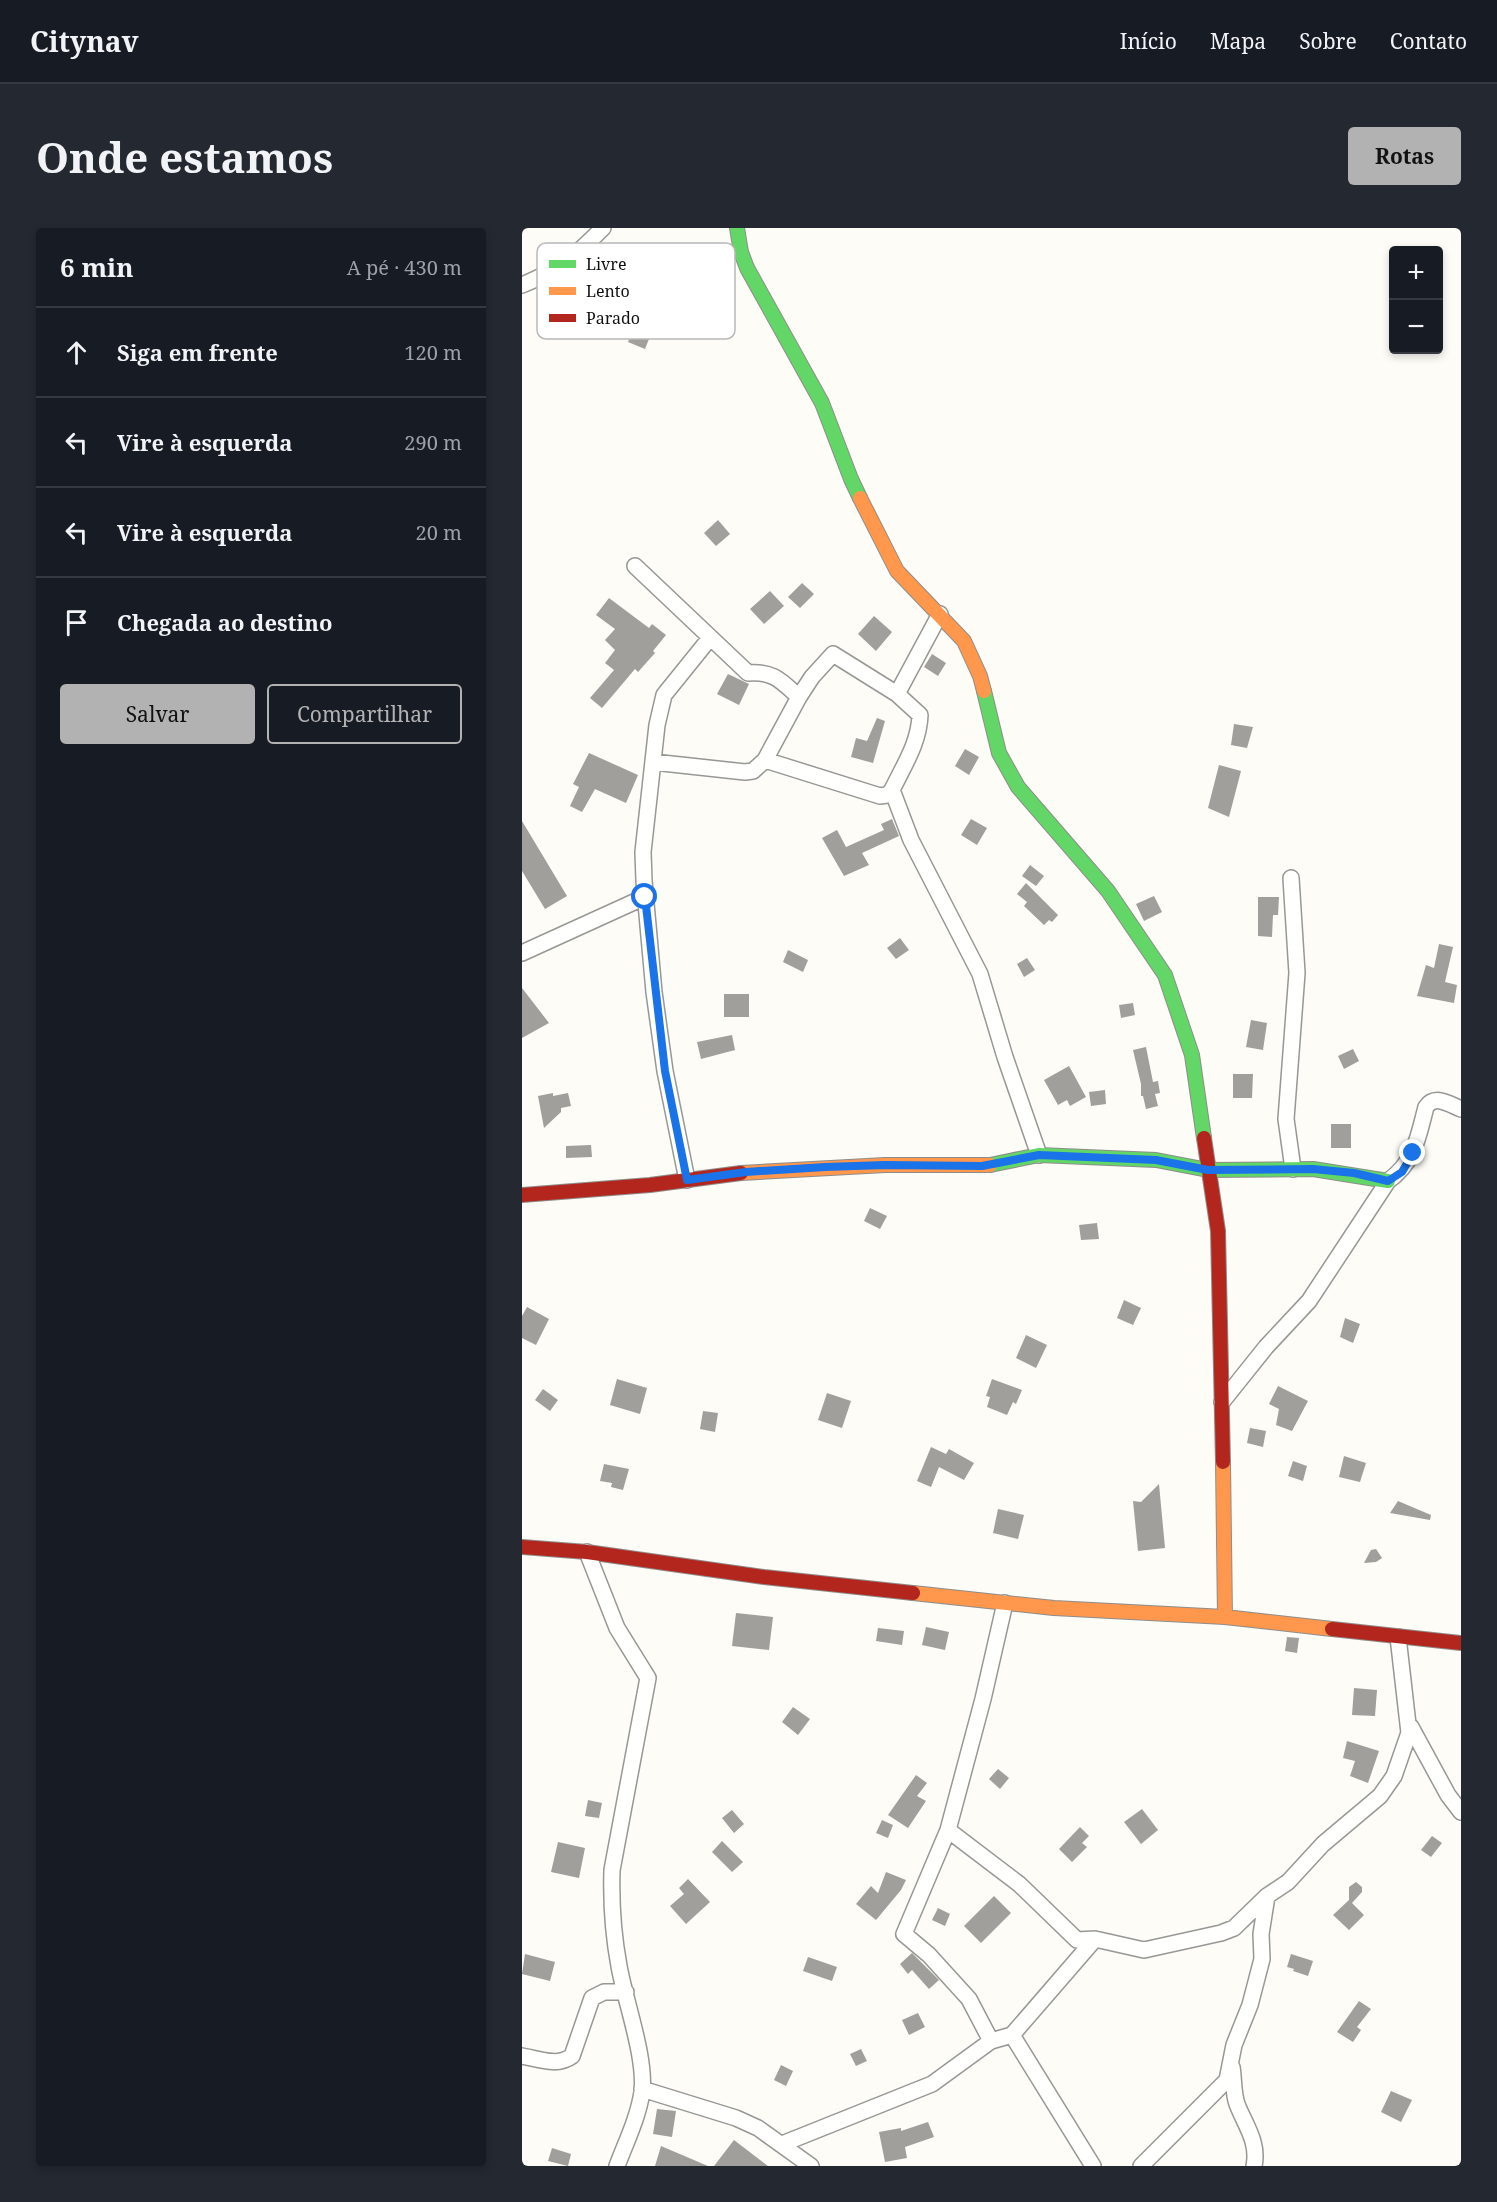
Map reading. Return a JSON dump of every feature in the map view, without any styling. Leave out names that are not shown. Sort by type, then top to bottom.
[{"type":"street","points":[[588,243],[603,228]]},
{"type":"street","points":[[737,228],[741,252],[747,268],[822,403],[838,448],[880,541],[897,571],[964,640],[980,676],[999,753],[1018,787],[1108,891],[1165,975],[1192,1055],[1218,1232],[1225,1617]]},
{"type":"street","points":[[522,285],[537,279]]},
{"type":"street","points":[[635,566],[748,673],[762,672],[774,675],[799,697]]},
{"type":"street","points":[[897,694],[940,614]]},
{"type":"street","points":[[687,1180],[665,1071],[645,897],[643,852],[657,724],[664,695],[710,638]]},
{"type":"street","points":[[653,762],[753,771],[765,760],[812,677],[833,654],[897,694],[920,715],[916,741],[892,790],[887,795],[880,796],[765,760]]},
{"type":"street","points":[[892,790],[910,840],[980,974],[1005,1057],[1039,1155]]},
{"type":"street","points":[[1291,878],[1297,973],[1286,1119],[1293,1169]]},
{"type":"street","points":[[522,953],[645,897]]},
{"type":"street","points":[[1222,1402],[1266,1347],[1309,1300],[1388,1181],[1402,1172],[1413,1153],[1426,1107],[1430,1101],[1436,1100],[1461,1109]]},
{"type":"street","points":[[522,1195],[650,1185],[746,1172],[825,1167],[982,1166],[1039,1155],[1156,1160],[1208,1170],[1313,1169],[1354,1173],[1388,1181]]},
{"type":"street","points":[[522,1547],[587,1552],[764,1577],[1005,1603],[1054,1608],[1225,1617],[1398,1638],[1461,1643]]},
{"type":"street","points":[[587,1552],[617,1628],[648,1678],[612,1870],[611,1900],[619,1968],[639,2059],[642,2090],[637,2116],[617,2166]]},
{"type":"street","points":[[991,2041],[969,1999],[929,1955],[904,1934],[948,1830],[1005,1603]]},
{"type":"street","points":[[1398,1638],[1409,1733],[1411,1727]]},
{"type":"street","points":[[948,1830],[1019,1884],[1077,1940],[1095,1939],[1144,1950],[1221,1933],[1234,1928],[1268,1896],[1288,1882],[1323,1844],[1380,1796],[1394,1776],[1411,1727]]},
{"type":"street","points":[[1411,1727],[1448,1794],[1461,1812]]},
{"type":"street","points":[[1141,2166],[1227,2080],[1239,2030],[1250,2005],[1262,1959],[1261,1934],[1268,1896]]},
{"type":"street","points":[[782,2144],[932,2084],[991,2041],[1012,2035],[1095,1939]]},
{"type":"street","points":[[604,1992],[619,1968]]},
{"type":"street","points":[[522,2056],[555,2062],[565,2061],[572,2056],[592,1998],[604,1992],[626,1992]]},
{"type":"street","points":[[1012,2035],[1093,2166]]},
{"type":"street","points":[[1231,2058],[1236,2102],[1255,2146],[1254,2166]]},
{"type":"street","points":[[642,2090],[736,2118],[758,2128],[811,2166]]},
{"type":"building","points":[[629,339],[649,339],[645,349],[628,342]]},
{"type":"building","points":[[718,520],[730,534],[716,546],[704,533]]},
{"type":"building","points":[[802,583],[814,594],[800,608],[788,597]]},
{"type":"building","points":[[770,591],[784,606],[764,624],[750,609]]},
{"type":"building","points":[[609,598],[649,628],[652,624],[666,635],[653,651],[655,653],[638,672],[635,669],[602,708],[590,698],[614,670],[605,663],[615,650],[605,640],[615,629],[596,615]]},
{"type":"building","points":[[874,616],[892,632],[876,651],[858,634]]},
{"type":"building","points":[[932,654],[946,663],[938,676],[924,667]]},
{"type":"building","points":[[728,674],[749,684],[739,705],[717,694]]},
{"type":"building","points":[[877,718],[885,721],[873,763],[851,757],[856,738],[867,741]]},
{"type":"building","points":[[1234,724],[1253,727],[1247,748],[1231,745]]},
{"type":"building","points":[[965,749],[979,757],[969,775],[955,766]]},
{"type":"building","points":[[589,753],[638,775],[626,803],[595,789],[582,812],[570,806],[579,787],[573,784]]},
{"type":"building","points":[[1219,765],[1241,771],[1229,817],[1208,808]]},
{"type":"building","points":[[892,819],[899,836],[862,853],[869,865],[844,876],[822,838],[837,830],[846,847],[884,830],[881,824]]},
{"type":"building","points":[[971,819],[987,828],[977,845],[961,835]]},
{"type":"building","points":[[522,821],[567,896],[545,909],[522,871]]},
{"type":"building","points":[[1030,865],[1044,876],[1036,886],[1022,876]]},
{"type":"building","points":[[1026,883],[1058,915],[1052,922],[1049,920],[1044,925],[1024,906],[1027,902],[1017,894]]},
{"type":"building","points":[[1154,896],[1162,912],[1144,921],[1136,904]]},
{"type":"building","points":[[1258,897],[1279,897],[1278,915],[1273,915],[1272,937],[1258,936]]},
{"type":"building","points":[[900,938],[909,950],[896,959],[887,948]]},
{"type":"building","points":[[1439,944],[1453,947],[1445,982],[1457,985],[1454,1003],[1417,996],[1426,965],[1434,968]]},
{"type":"building","points":[[788,950],[808,960],[803,972],[783,962]]},
{"type":"building","points":[[1027,958],[1035,970],[1024,977],[1017,964]]},
{"type":"building","points":[[522,988],[549,1023],[522,1038]]},
{"type":"building","points":[[724,994],[749,994],[749,1017],[724,1017]]},
{"type":"building","points":[[1133,1003],[1135,1015],[1121,1018],[1119,1005]]},
{"type":"building","points":[[1251,1020],[1267,1023],[1263,1050],[1246,1047]]},
{"type":"building","points":[[732,1035],[735,1050],[701,1059],[697,1042]]},
{"type":"building","points":[[1146,1047],[1153,1082],[1158,1081],[1160,1093],[1155,1094],[1158,1106],[1146,1109],[1143,1096],[1141,1096],[1141,1084],[1133,1050]]},
{"type":"building","points":[[1353,1049],[1359,1061],[1344,1069],[1338,1056]]},
{"type":"building","points":[[1069,1066],[1086,1097],[1070,1106],[1067,1100],[1058,1105],[1044,1080]]},
{"type":"building","points":[[1233,1074],[1253,1074],[1252,1098],[1233,1098]]},
{"type":"building","points":[[1105,1090],[1106,1104],[1091,1106],[1089,1092]]},
{"type":"building","points":[[553,1093],[553,1096],[568,1093],[571,1106],[561,1108],[561,1112],[544,1128],[538,1096]]},
{"type":"building","points":[[1331,1124],[1351,1124],[1351,1148],[1331,1148]]},
{"type":"building","points":[[591,1145],[592,1157],[566,1158],[566,1146]]},
{"type":"building","points":[[870,1208],[887,1216],[880,1229],[864,1221]]},
{"type":"building","points":[[1097,1223],[1099,1239],[1081,1240],[1079,1225]]},
{"type":"building","points":[[1124,1300],[1141,1308],[1133,1325],[1117,1318]]},
{"type":"building","points":[[527,1307],[549,1319],[536,1345],[522,1338],[522,1316]]},
{"type":"building","points":[[1345,1318],[1360,1324],[1353,1343],[1340,1337]]},
{"type":"building","points":[[1026,1335],[1047,1345],[1036,1368],[1016,1358]]},
{"type":"building","points":[[617,1379],[647,1388],[640,1414],[610,1405]]},
{"type":"building","points":[[992,1379],[1022,1390],[1016,1404],[1013,1402],[1007,1415],[987,1407],[990,1397],[986,1396]]},
{"type":"building","points":[[1278,1386],[1308,1401],[1292,1431],[1276,1425],[1279,1409],[1269,1404]]},
{"type":"building","points":[[543,1389],[558,1400],[550,1411],[535,1400]]},
{"type":"building","points":[[827,1393],[851,1401],[842,1428],[818,1420]]},
{"type":"building","points":[[703,1411],[718,1413],[715,1432],[700,1429]]},
{"type":"building","points":[[1250,1428],[1266,1431],[1263,1447],[1247,1443]]},
{"type":"building","points":[[931,1447],[946,1454],[949,1449],[974,1463],[964,1480],[939,1467],[931,1487],[917,1481]]},
{"type":"building","points":[[1344,1456],[1366,1463],[1360,1482],[1339,1477]]},
{"type":"building","points":[[1293,1461],[1307,1466],[1303,1481],[1288,1476]]},
{"type":"building","points":[[604,1464],[629,1469],[623,1490],[611,1487],[612,1483],[600,1481]]},
{"type":"building","points":[[1159,1484],[1165,1548],[1138,1551],[1133,1501],[1141,1502]]},
{"type":"building","points":[[1398,1501],[1431,1515],[1430,1520],[1390,1513]]},
{"type":"building","points":[[998,1509],[1024,1515],[1018,1539],[993,1533]]},
{"type":"building","points":[[1376,1549],[1382,1558],[1376,1562],[1364,1563],[1371,1550]]},
{"type":"building","points":[[736,1613],[773,1617],[769,1650],[732,1646]]},
{"type":"building","points":[[926,1627],[949,1632],[945,1650],[922,1645]]},
{"type":"building","points":[[878,1628],[904,1631],[902,1645],[876,1641]]},
{"type":"building","points":[[1287,1637],[1299,1638],[1297,1653],[1285,1651]]},
{"type":"building","points":[[1354,1688],[1377,1690],[1375,1716],[1352,1715]]},
{"type":"building","points":[[793,1707],[810,1719],[798,1735],[782,1722]]},
{"type":"building","points":[[1347,1741],[1379,1751],[1368,1783],[1350,1776],[1355,1761],[1343,1758]]},
{"type":"building","points":[[998,1769],[1009,1778],[1000,1789],[989,1779]]},
{"type":"building","points":[[916,1775],[927,1783],[917,1796],[926,1801],[908,1828],[888,1815]]},
{"type":"building","points":[[588,1800],[602,1803],[599,1818],[585,1816]]},
{"type":"building","points":[[1142,1809],[1158,1830],[1141,1844],[1124,1822]]},
{"type":"building","points":[[732,1810],[744,1824],[734,1833],[722,1818]]},
{"type":"building","points":[[882,1820],[893,1825],[888,1838],[876,1833]]},
{"type":"building","points":[[1080,1827],[1089,1836],[1082,1843],[1087,1847],[1072,1862],[1059,1849]]},
{"type":"building","points":[[1432,1836],[1442,1843],[1431,1857],[1421,1850]]},
{"type":"building","points":[[722,1841],[743,1862],[732,1872],[712,1852]]},
{"type":"building","points":[[558,1842],[585,1848],[579,1878],[551,1872]]},
{"type":"building","points":[[886,1872],[906,1880],[901,1890],[876,1920],[856,1904],[871,1886],[878,1893]]},
{"type":"building","points":[[688,1879],[710,1902],[686,1924],[670,1906],[684,1894],[679,1888]]},
{"type":"building","points":[[1356,1882],[1362,1887],[1362,1892],[1352,1903],[1364,1915],[1349,1930],[1333,1915],[1349,1900],[1349,1887]]},
{"type":"building","points":[[994,1896],[1011,1913],[981,1943],[964,1926]]},
{"type":"building","points":[[938,1908],[950,1914],[945,1926],[932,1920]]},
{"type":"building","points":[[912,1953],[939,1980],[929,1989],[912,1970],[908,1974],[900,1964]]},
{"type":"building","points":[[525,1954],[555,1962],[550,1981],[522,1974]]},
{"type":"building","points":[[1291,1954],[1313,1961],[1308,1976],[1287,1967]]},
{"type":"building","points":[[808,1957],[837,1967],[832,1981],[803,1971]]},
{"type":"building","points":[[1359,2001],[1371,2009],[1357,2027],[1361,2030],[1353,2042],[1337,2032]]},
{"type":"building","points":[[918,2013],[925,2027],[909,2035],[902,2020]]},
{"type":"building","points":[[861,2049],[867,2061],[856,2066],[850,2054]]},
{"type":"building","points":[[781,2065],[793,2071],[786,2086],[774,2080]]},
{"type":"building","points":[[1391,2091],[1412,2100],[1401,2122],[1381,2112]]},
{"type":"building","points":[[657,2109],[676,2111],[672,2137],[653,2134]]},
{"type":"building","points":[[928,2122],[934,2137],[905,2147],[907,2158],[885,2162],[879,2132],[901,2128],[901,2131]]},
{"type":"building","points":[[734,2140],[768,2166],[714,2166]]},
{"type":"building","points":[[661,2146],[708,2166],[655,2166]]},
{"type":"building","points":[[552,2148],[571,2154],[568,2166],[548,2161]]},
{"type":"traffic: fast","points":[[737,228],[741,252],[747,268],[822,403],[860,498]]},
{"type":"traffic: fast","points":[[984,691],[999,753],[1018,787],[1108,891],[1165,975],[1192,1055],[1204,1138]]},
{"type":"traffic: fast","points":[[990,1165],[1039,1155],[1156,1160],[1208,1170],[1313,1169],[1388,1181]]},
{"type":"traffic: slow","points":[[860,498],[897,571],[964,641],[980,676],[984,691]]},
{"type":"traffic: slow","points":[[741,1173],[885,1165],[990,1165]]},
{"type":"traffic: slow","points":[[1223,1462],[1225,1617]]},
{"type":"traffic: slow","points":[[913,1593],[1054,1608],[1225,1617],[1332,1629]]},
{"type":"traffic: jam","points":[[1204,1138],[1218,1231],[1223,1462]]},
{"type":"traffic: jam","points":[[522,1195],[650,1185],[741,1173]]},
{"type":"traffic: jam","points":[[522,1547],[587,1552],[764,1577],[913,1593]]},
{"type":"traffic: jam","points":[[1332,1629],[1461,1643]]},
{"type":"route","points":[[645,897],[654,992],[665,1071],[687,1180],[746,1172],[825,1167],[982,1166],[1039,1155],[1156,1160],[1208,1170],[1313,1169],[1354,1173],[1388,1181],[1402,1172],[1413,1153]]}]
